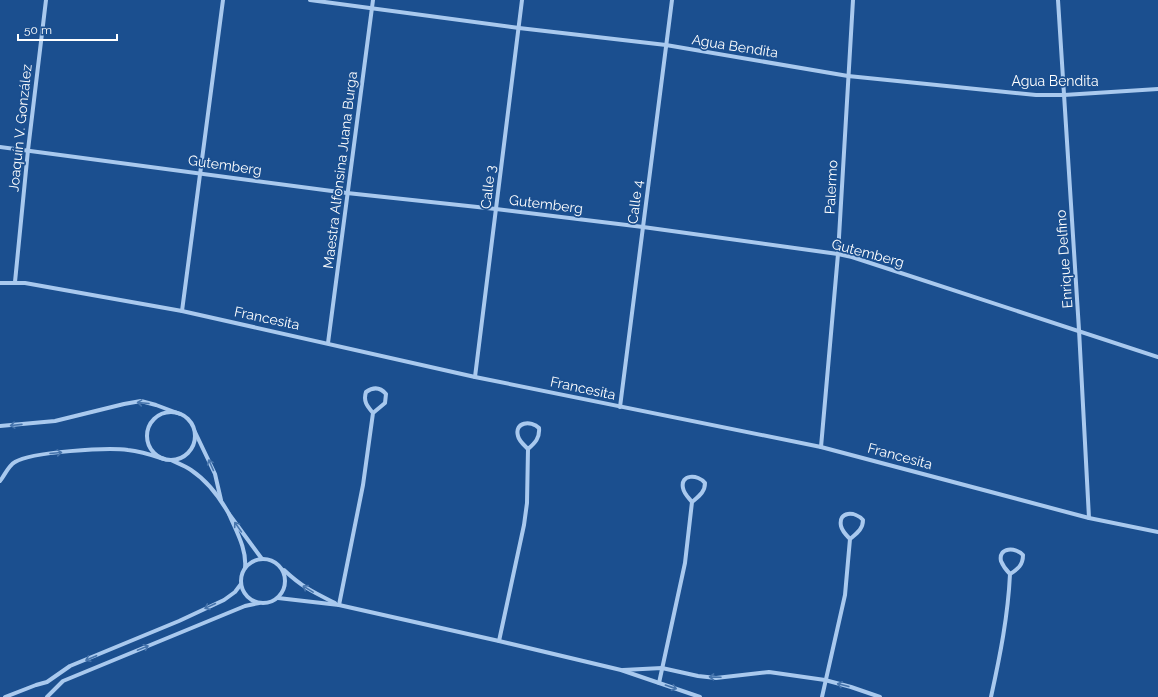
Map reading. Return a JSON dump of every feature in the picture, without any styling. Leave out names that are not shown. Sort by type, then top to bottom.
[{"type":"street","name":"Joaquín V. González","points":[[15,282],[28,150],[46,0]]},
{"type":"street","points":[[182,311],[223,0]]},
{"type":"street","name":"Agua Bendita","points":[[310,0],[519,28],[666,45],[848,76],[1036,95],[1064,95],[1158,89]]},
{"type":"street","name":"Maestra Alfonsina Juana Burga","points":[[328,343],[373,0]]},
{"type":"street","name":"Calle 3","points":[[475,377],[522,0]]},
{"type":"street","name":"Calle 4","points":[[620,407],[672,0]]},
{"type":"street","name":"Palermo","points":[[821,447],[838,254],[853,0]]},
{"type":"street","name":"Enrique Delfino","points":[[1058,0],[1090,518]]},
{"type":"street","name":"Gutemberg","points":[[0,147],[347,193],[643,227],[838,254],[852,257],[1079,330],[1158,357]]},
{"type":"street","name":"Francesita","points":[[0,283],[25,283],[182,311],[475,377],[821,447],[1090,518],[1158,532]]},
{"type":"street","points":[[339,605],[362,485],[373,413],[385,403],[386,398],[386,394],[380,388],[369,389],[364,396],[364,401],[373,413]]},
{"type":"street","points":[[0,426],[55,421],[141,401],[156,404],[180,414],[191,424],[215,474],[222,502]]},
{"type":"street","points":[[164,459],[157,456],[148,443],[147,436],[149,428],[152,422],[165,413],[180,414]]},
{"type":"street","points":[[499,641],[524,525],[527,503],[528,449],[535,442],[540,433],[539,428],[532,423],[525,423],[518,427],[517,432],[521,442],[528,449]]},
{"type":"street","points":[[170,460],[178,459],[190,451],[193,445],[194,430]]},
{"type":"street","points":[[0,481],[15,461],[28,457],[44,454],[110,448],[144,452],[170,460],[190,469],[198,475],[222,502],[262,559]]},
{"type":"street","points":[[659,683],[685,563],[692,502],[704,492],[705,487],[705,482],[699,477],[692,476],[685,480],[683,489],[692,502]]},
{"type":"street","points":[[822,697],[845,595],[850,539],[844,532],[841,522],[842,517],[850,513],[857,514],[863,520],[863,524],[857,534],[850,539]]},
{"type":"street","points":[[229,514],[246,560],[241,584],[243,590],[247,596],[259,603]]},
{"type":"street","points":[[991,697],[999,665],[1008,607],[1010,574],[1004,568],[1001,557],[1003,553],[1010,549],[1017,550],[1023,555],[1022,564],[1018,569],[1010,574]]},
{"type":"street","points":[[244,569],[255,560],[269,559],[276,562],[307,590],[339,605]]},
{"type":"street","points":[[47,697],[63,681],[245,606],[266,603],[278,598],[283,592],[286,579],[281,567]]},
{"type":"street","points":[[5,697],[47,682],[70,666],[179,621],[224,600],[235,592],[241,584]]},
{"type":"street","points":[[278,598],[339,605],[499,641],[621,670],[700,697]]},
{"type":"street","points":[[621,670],[662,668],[675,672],[716,678],[769,672],[825,680],[880,697]]},
{"type":"street","points":[[54,678],[58,685]]}]
